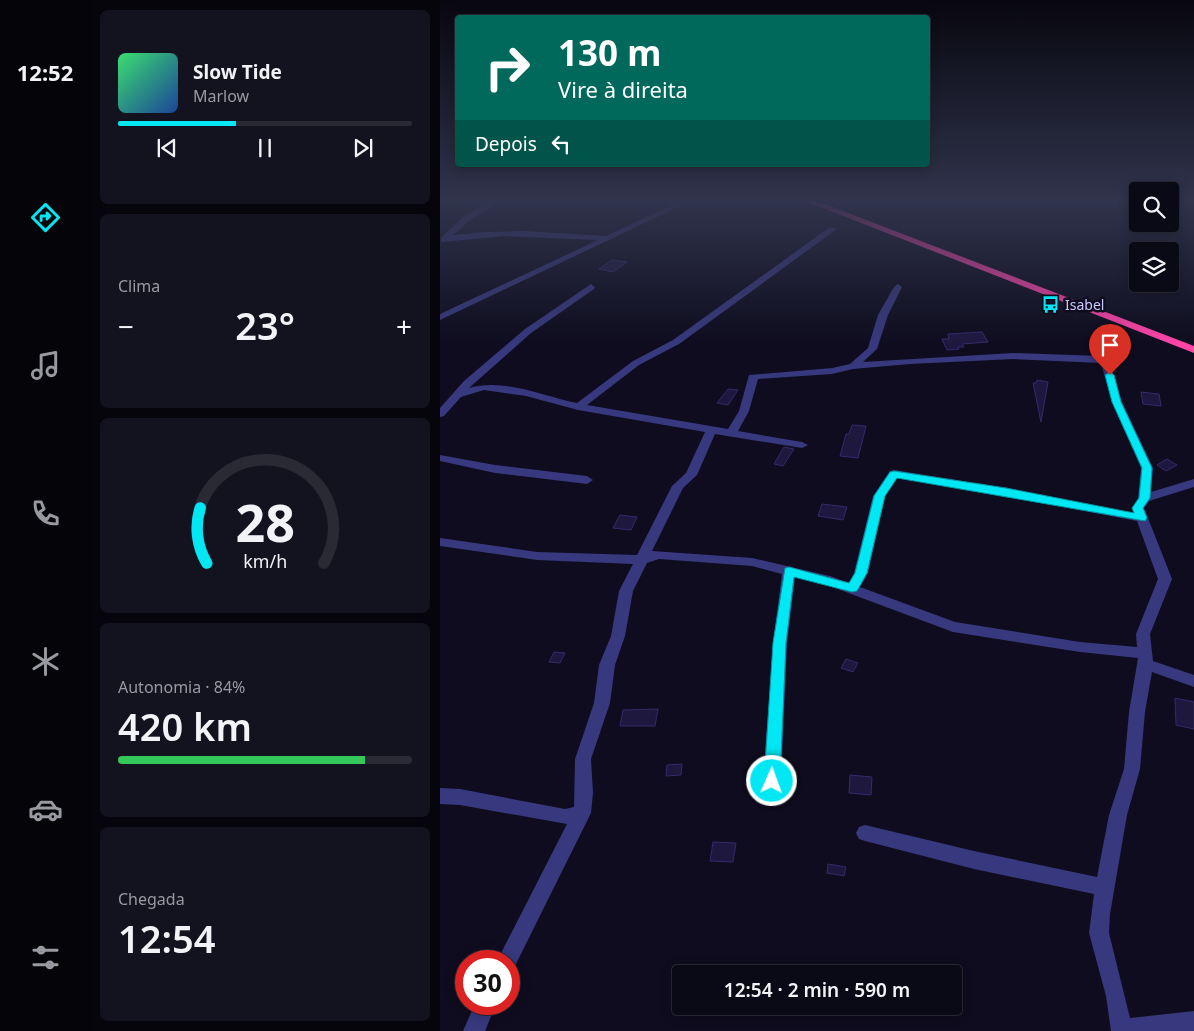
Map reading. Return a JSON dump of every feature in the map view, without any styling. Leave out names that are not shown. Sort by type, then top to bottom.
[{"type":"highway","points":[[933,249],[1194,350]]},
{"type":"street","points":[[440,317],[584,249]]},
{"type":"street","points":[[578,406],[636,363],[683,337],[805,249]]},
{"type":"street","points":[[440,414],[470,381],[528,331],[591,287]]},
{"type":"street","points":[[853,366],[872,349],[884,315],[898,287]]},
{"type":"street","points":[[731,433],[744,411],[753,377],[756,376],[832,371],[853,366],[1013,356],[1101,359],[1106,362],[1117,402],[1147,468],[1144,498],[1138,508],[1164,579],[1143,634],[1146,658],[1137,712],[1131,777],[1118,815],[1100,914],[1099,932],[1116,996],[1122,1030],[1194,1022]]},
{"type":"street","points":[[470,381],[484,387],[528,393],[578,406],[710,431],[802,445]]},
{"type":"street","points":[[459,394],[484,387]]},
{"type":"street","points":[[513,950],[582,814],[584,793],[582,770],[586,747],[602,703],[606,665],[618,636],[626,591],[678,486],[691,475],[710,431]]},
{"type":"street","points":[[440,458],[495,469],[587,480]]},
{"type":"street","points":[[852,588],[861,573],[879,496],[894,474],[1006,492],[1141,518]]},
{"type":"street","points":[[1144,498],[1194,483]]},
{"type":"street","points":[[440,542],[537,556],[641,560],[659,555],[752,562],[852,588],[953,627],[1146,658],[1194,681]]},
{"type":"street","points":[[772,781],[780,643],[789,571]]},
{"type":"street","points":[[440,796],[460,797],[565,817],[582,814]]},
{"type":"street","points":[[865,833],[974,860],[1105,887]]},
{"type":"street","points":[[474,1031],[481,1015]]},
{"type":"building","points":[[612,260],[627,262],[613,272],[599,269]]},
{"type":"building","points":[[982,332],[988,342],[962,344],[964,347],[958,347],[959,349],[947,350],[942,339],[949,339],[948,334]]},
{"type":"building","points":[[1037,380],[1048,382],[1041,422],[1033,383],[1036,383]]},
{"type":"building","points":[[728,389],[738,390],[728,405],[717,403]]},
{"type":"building","points":[[1141,392],[1159,394],[1161,406],[1143,404]]},
{"type":"building","points":[[852,425],[866,426],[858,458],[840,456],[846,434],[849,434]]},
{"type":"building","points":[[784,447],[794,449],[783,466],[774,464]]},
{"type":"building","points":[[1167,459],[1177,465],[1166,471],[1157,465]]},
{"type":"building","points":[[822,504],[847,507],[843,520],[818,516]]},
{"type":"building","points":[[620,515],[637,517],[631,530],[613,528]]},
{"type":"building","points":[[554,652],[565,653],[560,663],[549,662]]},
{"type":"building","points":[[846,659],[858,663],[853,672],[841,668]]},
{"type":"building","points":[[1175,698],[1194,702],[1194,729],[1176,725]]},
{"type":"building","points":[[658,709],[655,726],[620,726],[623,710]]},
{"type":"building","points":[[682,764],[681,775],[666,776],[667,765]]},
{"type":"building","points":[[850,775],[872,777],[871,795],[849,793]]},
{"type":"building","points":[[713,842],[736,843],[733,862],[710,861]]},
{"type":"building","points":[[828,864],[846,867],[844,876],[827,873]]},
{"type":"place","name":"Isabel","points":[[1051,305]]},
{"type":"route","points":[[772,781],[780,643],[789,571],[852,588],[858,581],[861,573],[879,496],[894,474],[1006,492],[1141,518],[1138,512],[1138,504],[1144,498],[1147,468],[1136,448],[1117,402],[1110,375]]}]
